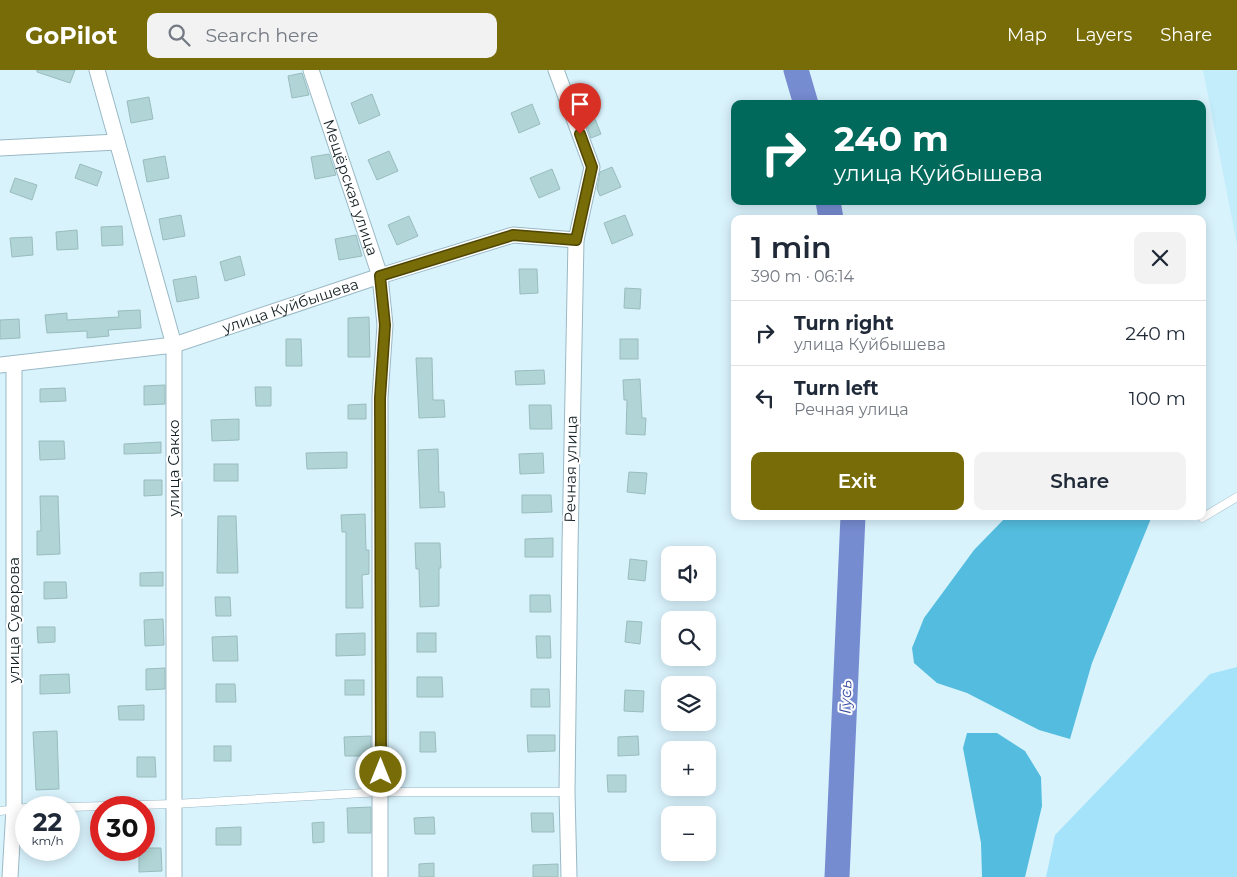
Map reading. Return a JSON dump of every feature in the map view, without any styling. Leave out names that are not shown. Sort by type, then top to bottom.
[{"type":"street","name":"улица Сакко","points":[[97,70],[174,345],[174,877]]},
{"type":"street","name":"Мещёрская улица","points":[[311,70],[380,276],[385,325],[380,398],[380,877]]},
{"type":"street","name":"Речная улица","points":[[556,70],[592,167],[576,240],[570,547],[567,792],[568,877]]},
{"type":"street","points":[[0,148],[118,142]]},
{"type":"street","name":"улица Куйбышева","points":[[7,364],[174,345],[380,276],[513,235],[576,240]]},
{"type":"street","name":"улица Суворова","points":[[7,364],[13,809],[10,877]]},
{"type":"lane","points":[[1206,516],[1237,497]]},
{"type":"lane","points":[[80,807],[174,804],[381,792],[567,792]]},
{"type":"shaded area","points":[[1203,70],[1237,70],[1237,245]]},
{"type":"shaded area","points":[[1003,520],[1150,520],[1092,663],[1070,739],[1039,730],[967,693],[937,683],[914,663],[912,648],[924,618],[974,550]]},
{"type":"shaded area","points":[[1237,667],[1237,877],[1046,877],[1055,835],[1210,674]]},
{"type":"shaded area","points":[[967,733],[997,733],[1025,751],[1041,777],[1042,806],[1025,877],[982,877],[981,843],[963,748]]},
{"type":"building","points":[[37,70],[75,70],[70,83],[37,72]]},
{"type":"building","points":[[302,73],[309,95],[292,98],[288,76]]},
{"type":"building","points":[[372,94],[380,115],[359,124],[351,103]]},
{"type":"building","points":[[149,97],[153,119],[131,123],[127,101]]},
{"type":"building","points":[[532,104],[540,124],[519,133],[511,113]]},
{"type":"building","points":[[593,114],[601,134],[591,138],[584,117]]},
{"type":"building","points":[[389,151],[398,171],[377,180],[368,160]]},
{"type":"building","points":[[329,154],[336,175],[315,179],[311,157]]},
{"type":"building","points":[[165,156],[169,178],[147,182],[143,160]]},
{"type":"building","points":[[80,164],[102,172],[97,186],[75,178]]},
{"type":"building","points":[[612,167],[621,187],[600,196],[597,189],[600,172]]},
{"type":"building","points":[[552,169],[560,189],[539,198],[530,178]]},
{"type":"building","points":[[15,178],[37,185],[32,200],[10,192]]},
{"type":"building","points":[[181,215],[185,236],[163,240],[159,219]]},
{"type":"building","points":[[625,215],[633,235],[612,244],[604,223]]},
{"type":"building","points":[[409,216],[418,236],[397,245],[388,225]]},
{"type":"building","points":[[122,226],[123,245],[102,246],[101,227]]},
{"type":"building","points":[[77,230],[78,249],[57,250],[56,232]]},
{"type":"building","points":[[356,235],[362,256],[339,260],[335,239]]},
{"type":"building","points":[[32,237],[33,255],[12,257],[10,238]]},
{"type":"building","points":[[240,256],[245,275],[225,281],[220,262]]},
{"type":"building","points":[[519,269],[537,269],[538,293],[520,294]]},
{"type":"building","points":[[196,276],[199,298],[177,302],[173,280]]},
{"type":"building","points":[[625,288],[641,289],[640,309],[624,308]]},
{"type":"building","points":[[140,310],[141,328],[108,330],[109,336],[87,338],[87,331],[47,333],[45,315],[67,313],[67,320],[119,317],[118,311]]},
{"type":"building","points":[[369,317],[370,357],[348,357],[348,318]]},
{"type":"building","points":[[19,319],[20,338],[0,339],[0,320]]},
{"type":"building","points":[[286,339],[301,339],[302,366],[286,366]]},
{"type":"building","points":[[620,339],[638,339],[638,359],[620,359]]},
{"type":"building","points":[[416,358],[432,358],[433,400],[444,400],[445,417],[419,418]]},
{"type":"building","points":[[544,370],[545,384],[516,385],[515,371]]},
{"type":"building","points":[[640,379],[642,418],[646,418],[645,435],[626,434],[627,400],[624,400],[623,380]]},
{"type":"building","points":[[165,385],[165,404],[144,405],[144,386]]},
{"type":"building","points":[[255,387],[271,387],[271,406],[256,406]]},
{"type":"building","points":[[65,388],[66,401],[40,402],[40,389]]},
{"type":"building","points":[[366,404],[366,419],[348,419],[348,405]]},
{"type":"building","points":[[529,405],[551,405],[552,429],[530,429]]},
{"type":"building","points":[[239,419],[239,440],[212,441],[211,420]]},
{"type":"building","points":[[39,441],[64,441],[65,459],[40,460]]},
{"type":"building","points":[[161,442],[161,453],[124,454],[124,444]]},
{"type":"building","points":[[438,449],[439,492],[444,492],[445,507],[420,508],[418,450]]},
{"type":"building","points":[[347,452],[347,468],[307,469],[306,453]]},
{"type":"building","points":[[543,453],[544,473],[520,474],[519,454]]},
{"type":"building","points":[[214,464],[238,464],[238,481],[214,481]]},
{"type":"building","points":[[629,472],[647,473],[645,494],[627,492]]},
{"type":"building","points":[[144,480],[162,480],[162,495],[144,496]]},
{"type":"building","points":[[522,495],[551,495],[552,512],[522,513]]},
{"type":"building","points":[[40,496],[58,496],[60,554],[37,555],[37,531],[41,531]]},
{"type":"building","points":[[365,514],[366,550],[369,550],[369,574],[362,575],[363,608],[346,608],[346,532],[342,532],[341,515]]},
{"type":"building","points":[[218,516],[236,516],[238,573],[217,573]]},
{"type":"building","points":[[553,538],[553,557],[525,557],[525,539]]},
{"type":"building","points":[[415,543],[440,543],[439,606],[420,607],[419,569],[416,569]]},
{"type":"building","points":[[630,559],[647,561],[645,581],[628,579]]},
{"type":"building","points":[[163,572],[163,586],[140,586],[140,573]]},
{"type":"building","points":[[44,582],[66,582],[67,598],[44,599]]},
{"type":"building","points":[[530,595],[550,595],[551,612],[530,612]]},
{"type":"building","points":[[215,597],[230,597],[231,616],[216,616]]},
{"type":"building","points":[[163,619],[164,645],[145,646],[144,620]]},
{"type":"building","points":[[627,621],[642,622],[640,644],[625,642]]},
{"type":"building","points":[[37,627],[55,627],[55,642],[38,643]]},
{"type":"building","points":[[365,633],[365,655],[336,656],[336,634]]},
{"type":"building","points":[[417,633],[436,633],[436,652],[417,652]]},
{"type":"building","points":[[237,636],[238,661],[213,661],[212,637]]},
{"type":"building","points":[[536,636],[550,636],[551,658],[537,658]]},
{"type":"building","points":[[165,668],[165,689],[146,690],[146,669]]},
{"type":"building","points":[[69,674],[70,693],[40,694],[40,675]]},
{"type":"building","points":[[417,677],[442,677],[443,697],[417,697]]},
{"type":"building","points":[[345,680],[364,680],[364,695],[345,695]]},
{"type":"building","points":[[216,684],[235,684],[236,702],[216,702]]},
{"type":"building","points":[[531,689],[549,689],[550,707],[531,707]]},
{"type":"building","points":[[625,690],[644,691],[643,712],[624,711]]},
{"type":"building","points":[[144,705],[144,720],[119,720],[118,706]]},
{"type":"building","points":[[57,731],[59,789],[36,790],[33,732]]},
{"type":"building","points":[[420,732],[435,732],[436,752],[420,752]]},
{"type":"building","points":[[527,735],[555,735],[555,751],[528,752]]},
{"type":"building","points":[[371,736],[371,756],[345,756],[344,737]]},
{"type":"building","points":[[638,736],[639,755],[618,756],[618,737]]},
{"type":"building","points":[[214,746],[231,746],[231,761],[214,761]]},
{"type":"building","points":[[137,757],[155,757],[156,777],[137,777]]},
{"type":"building","points":[[607,775],[626,775],[626,792],[608,792]]},
{"type":"building","points":[[371,807],[371,833],[348,833],[347,808]]},
{"type":"building","points":[[531,813],[553,813],[554,832],[532,832]]},
{"type":"building","points":[[434,817],[435,834],[415,834],[414,818]]},
{"type":"building","points":[[324,822],[324,842],[313,843],[312,823]]},
{"type":"building","points":[[241,827],[241,845],[216,845],[216,828]]},
{"type":"building","points":[[155,848],[161,848],[162,871],[139,872],[139,861],[155,861]]},
{"type":"building","points":[[434,863],[434,877],[419,877],[419,864]]},
{"type":"building","points":[[558,864],[558,877],[533,877],[533,865]]},
{"type":"waterway","name":"Гусь","points":[[796,70],[805,100]]},
{"type":"waterway","name":"Гусь","points":[[829,205],[830,215]]},
{"type":"waterway","name":"Гусь","points":[[837,877],[853,520]]},
{"type":"route","points":[[381,772],[380,398],[385,325],[380,276],[513,235],[576,240],[592,167],[580,134]]}]
